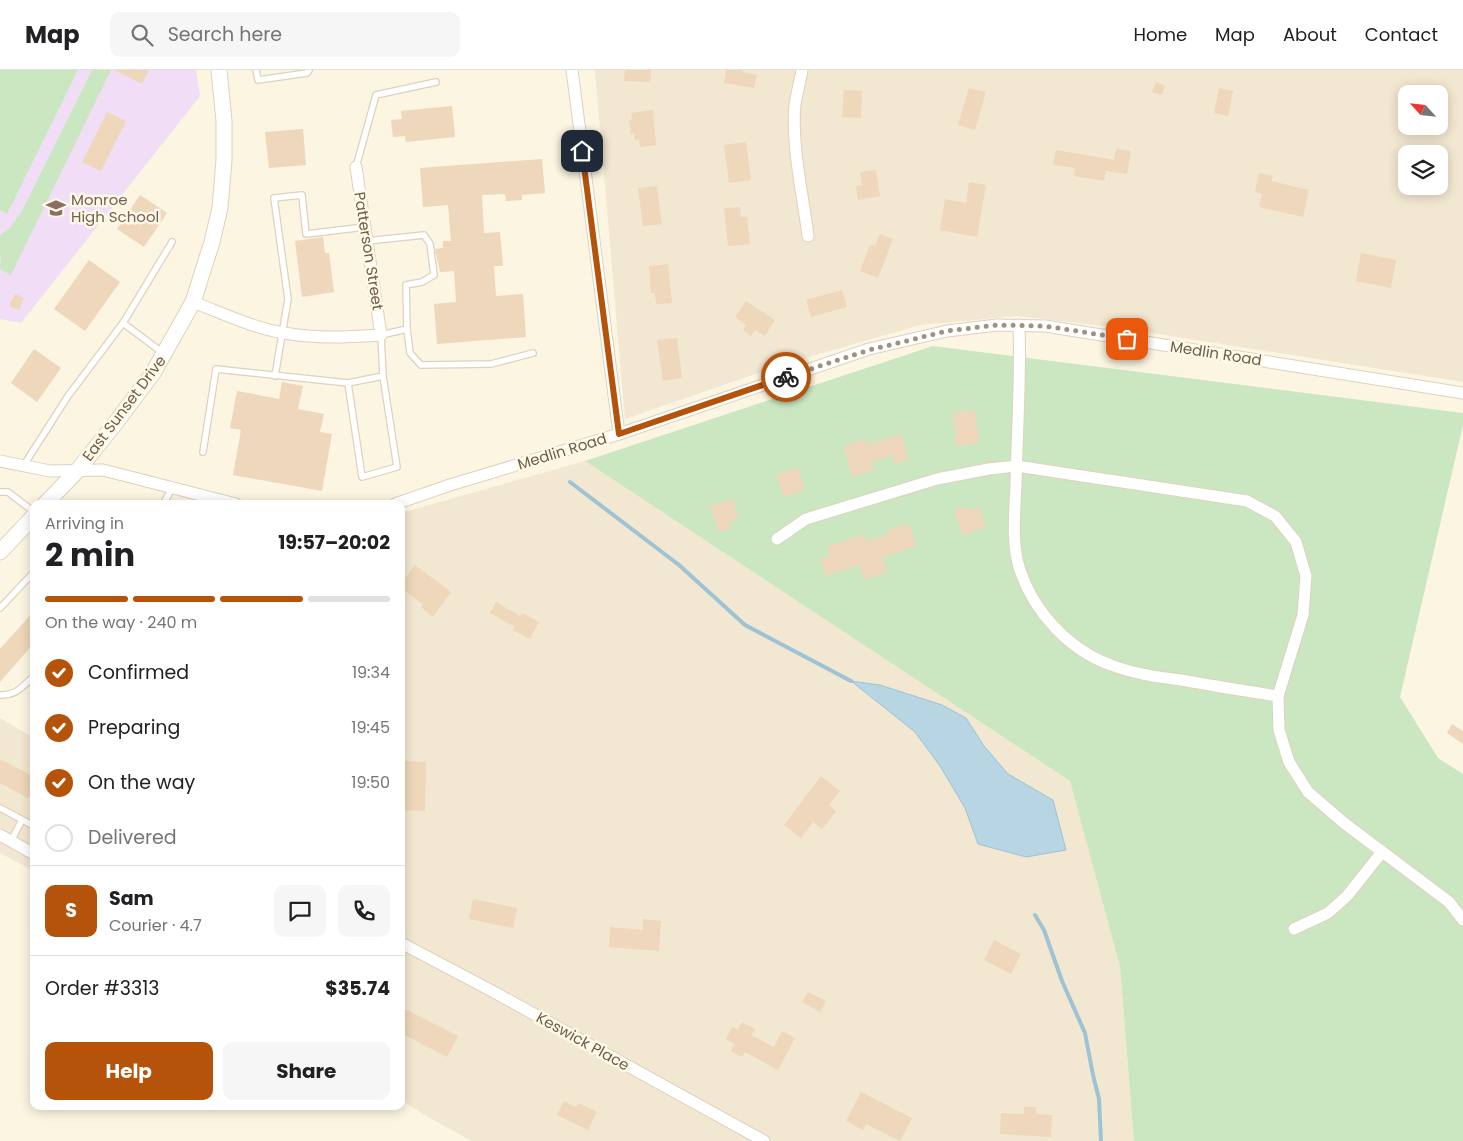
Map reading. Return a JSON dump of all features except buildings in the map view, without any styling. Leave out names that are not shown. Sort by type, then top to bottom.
[{"type":"street","name":"East Sunset Drive","points":[[52,500],[120,418],[153,373],[193,302],[212,242],[220,208],[224,121],[219,70]]},
{"type":"street","points":[[572,70],[619,434]]},
{"type":"street","points":[[802,70],[795,105],[795,124],[796,146],[808,236]]},
{"type":"street","name":"Patterson Street","points":[[356,167],[381,335]]},
{"type":"street","points":[[193,302],[246,322],[284,333],[329,337],[381,335]]},
{"type":"street","name":"Medlin Road","points":[[405,501],[619,434],[869,350],[947,331],[997,325],[1045,326],[1463,393]]},
{"type":"street","points":[[1019,325],[1020,357],[1015,537],[1020,570],[1035,602],[1057,631],[1086,653],[1111,665],[1141,674],[1278,696]]},
{"type":"street","points":[[0,461],[50,470],[103,470],[221,500]]},
{"type":"street","points":[[776,538],[806,519],[937,479],[1016,466],[1247,501],[1275,516],[1296,542],[1306,576],[1303,615],[1278,696],[1279,730],[1289,762],[1308,792],[1344,823],[1449,902],[1463,920]]},
{"type":"street","points":[[0,552],[30,518]]},
{"type":"street","points":[[0,835],[30,852]]},
{"type":"street","points":[[1294,929],[1328,913],[1348,896],[1382,852]]},
{"type":"street","name":"Keswick Place","points":[[405,945],[764,1141]]},
{"type":"lane","points":[[256,70],[258,80],[306,73],[309,70]]},
{"type":"lane","points":[[356,167],[376,95],[436,82]]},
{"type":"lane","points":[[275,376],[284,333],[288,299],[274,198],[302,195],[306,234],[365,227]]},
{"type":"lane","points":[[367,240],[424,235],[430,244],[434,275],[422,282],[406,285],[407,328],[410,353],[421,365],[491,364],[533,353]]},
{"type":"lane","points":[[24,464],[68,396],[123,323],[172,242]]},
{"type":"lane","points":[[123,323],[165,354]]},
{"type":"lane","points":[[348,383],[362,477],[397,467],[382,376],[381,335],[407,328]]},
{"type":"lane","points":[[203,452],[216,369],[348,383],[382,376]]},
{"type":"lane","points":[[166,500],[174,487]]},
{"type":"lane","points":[[0,492],[8,492],[30,511]]},
{"type":"lane","points":[[0,608],[30,576]]},
{"type":"lane","points":[[0,695],[18,692],[30,680]]},
{"type":"lane","points":[[0,808],[30,824]]},
{"type":"lane","points":[[11,841],[22,820]]},
{"type":"shaded area","name":"Monroe High School","points":[[0,70],[196,70],[200,96],[21,323],[0,319]]},
{"type":"shaded area","points":[[595,70],[1463,70],[1463,382],[1120,328],[1017,316],[920,325],[781,365],[625,419]]},
{"type":"shaded area","points":[[585,461],[1070,781],[1120,967],[1134,1141],[472,1141],[405,1103],[405,512]]},
{"type":"shaded area","points":[[0,718],[30,736],[30,869],[0,853]]},
{"type":"green space","points":[[0,70],[78,70],[7,214],[0,210]]},
{"type":"green space","points":[[92,70],[111,70],[11,275],[0,269],[0,235],[11,227],[23,209]]},
{"type":"green space","points":[[933,346],[1463,413],[1463,425],[1400,697],[1438,758],[1463,774],[1463,1141],[1134,1141],[1120,967],[1070,781],[585,461]]},
{"type":"water","points":[[851,681],[880,685],[942,705],[966,718],[984,746],[1008,774],[1053,800],[1066,850],[1026,857],[978,844],[965,808],[940,766],[915,732]]},
{"type":"waterway","points":[[570,482],[679,565],[745,625],[851,681]]},
{"type":"waterway","points":[[1035,915],[1044,930],[1062,981],[1085,1033],[1099,1099],[1101,1141]]},
{"type":"way so far","points":[[786,377],[869,350],[947,331],[997,325],[1045,326],[1127,339]]},
{"type":"place","name":"Monroe High School","points":[[56,208]]},
{"type":"route","points":[[582,151],[619,434],[786,377]]}]
